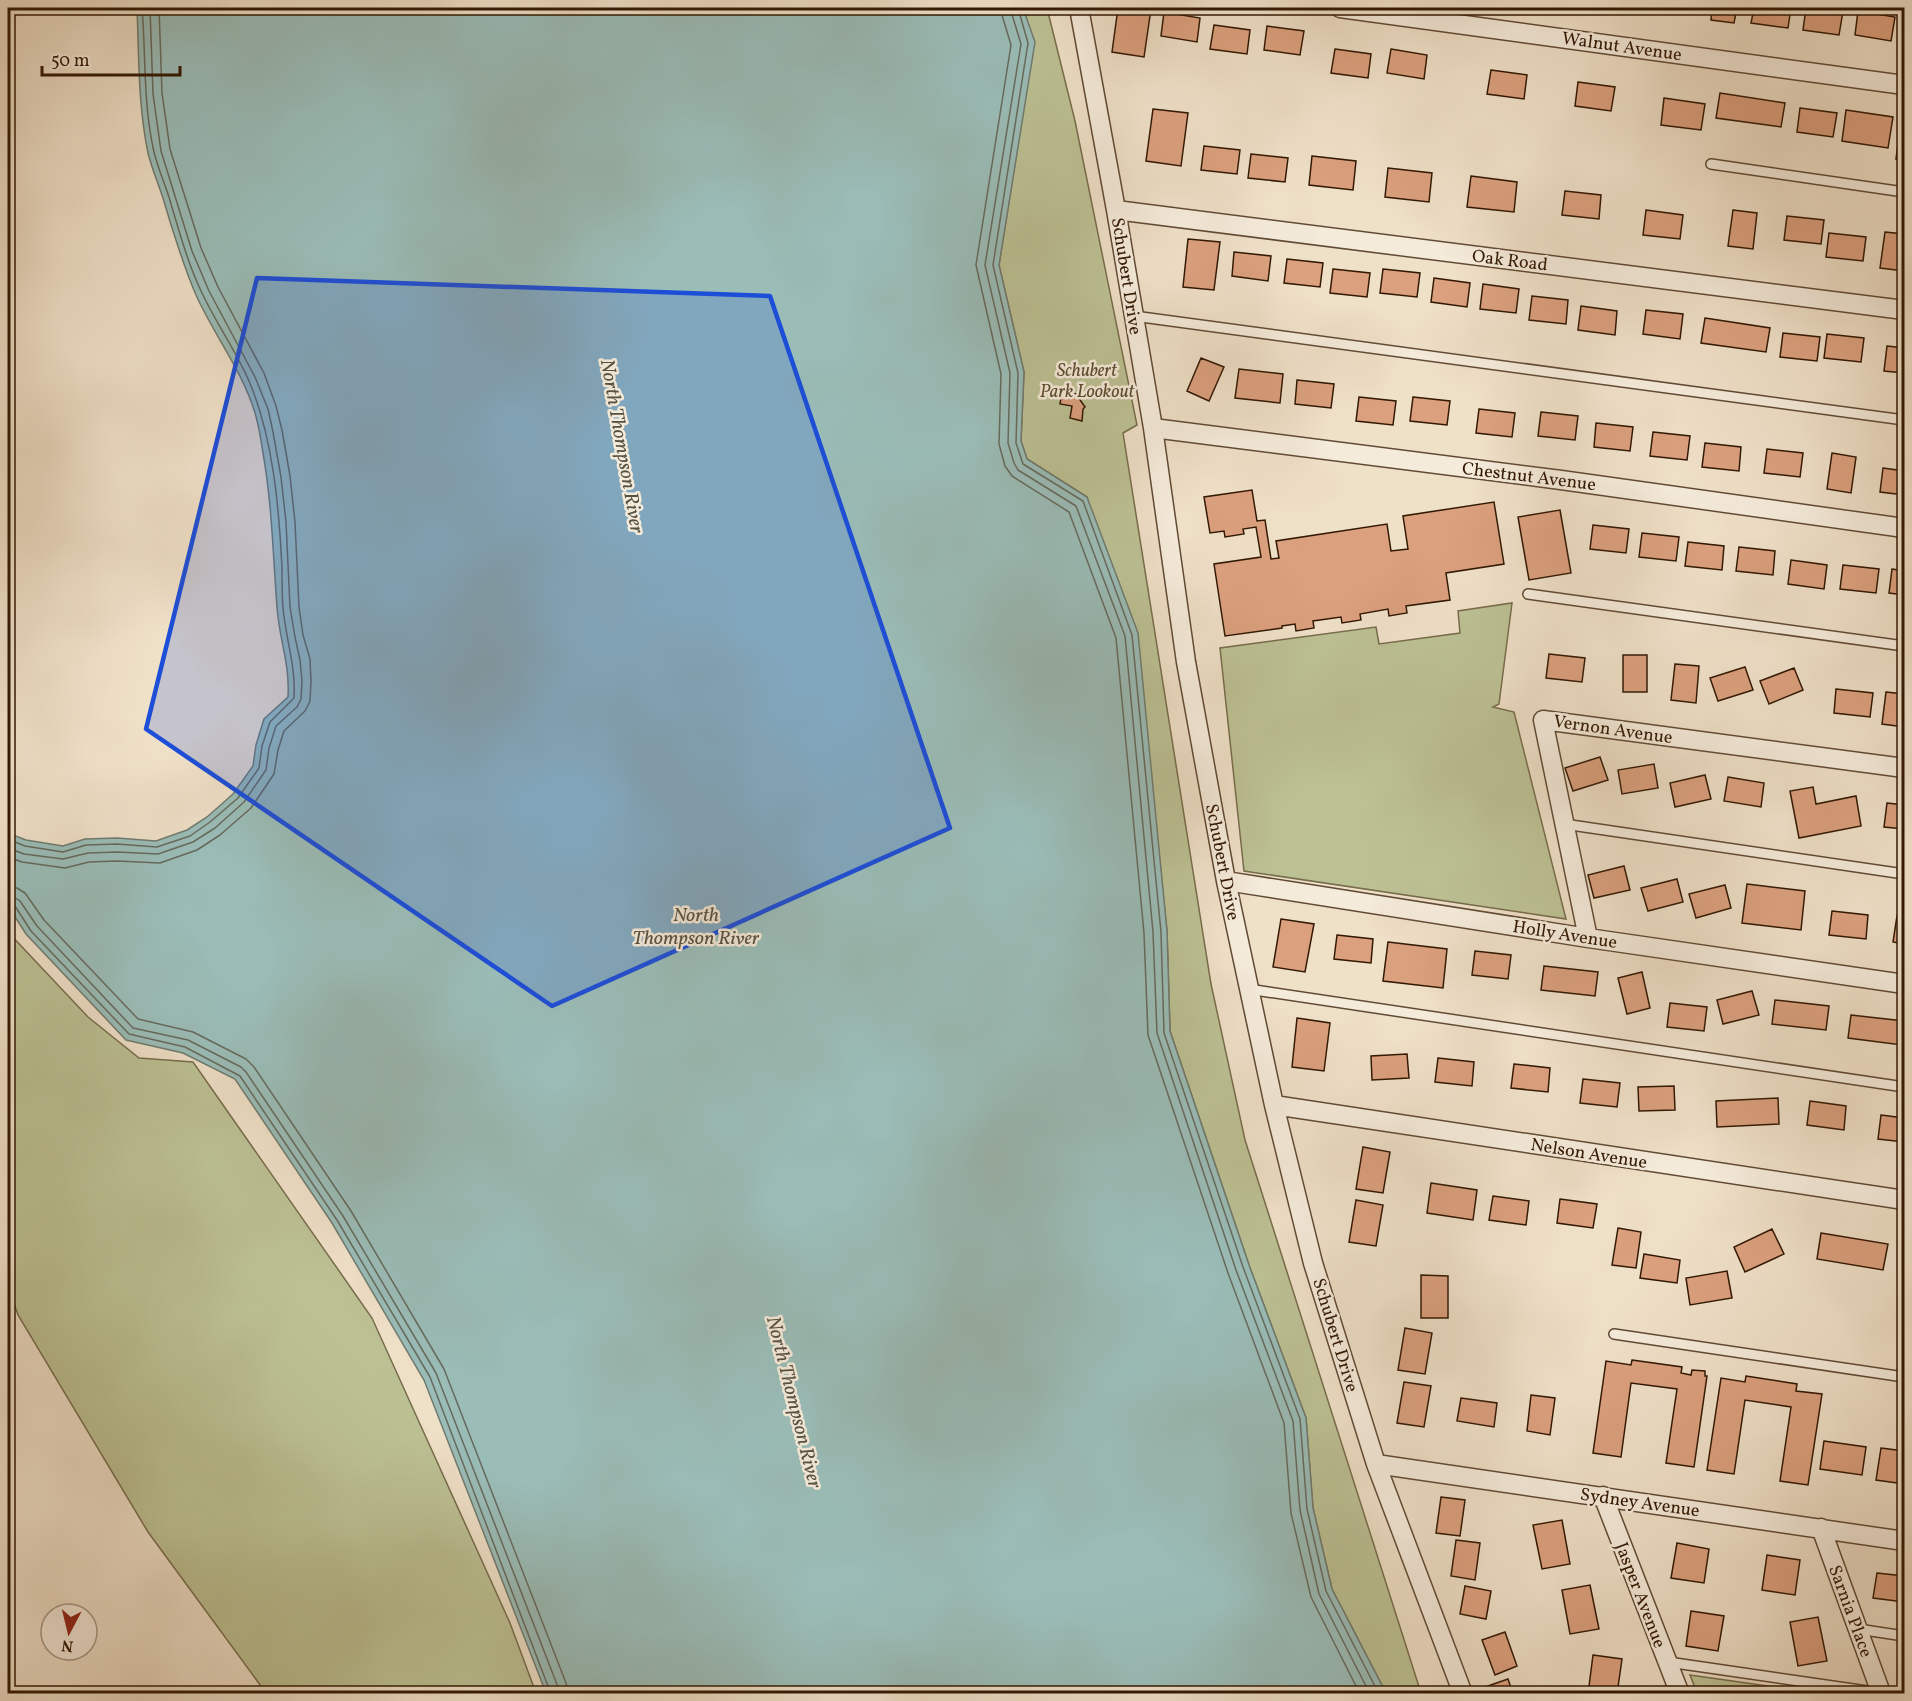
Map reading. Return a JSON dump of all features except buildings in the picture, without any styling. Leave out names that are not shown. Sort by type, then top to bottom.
[{"type":"street","name":"Schubert Drive","points":[[1079,8],[1153,428],[1186,662],[1226,881],[1274,1105],[1313,1263],[1376,1464],[1463,1694]]},
{"type":"street","name":"Walnut Avenue","points":[[1340,8],[1905,85]]},
{"type":"street","name":"Oak Road","points":[[1116,210],[1905,310]]},
{"type":"street","name":"Chestnut Avenue","points":[[1153,428],[1561,480],[1905,528]]},
{"type":"street","name":"Vernon Avenue","points":[[1588,938],[1543,720],[1905,768]]},
{"type":"street","name":"Holly Avenue","points":[[1226,881],[1588,938],[1905,984]]},
{"type":"street","name":"Nelson Avenue","points":[[1274,1105],[1905,1200]]},
{"type":"street","name":"Sydney Avenue","points":[[1376,1464],[1905,1541]]},
{"type":"street","name":"Jasper Avenue","points":[[1603,1496],[1680,1694]]},
{"type":"street","name":"Sarnia Place","points":[[1821,1528],[1881,1693]]},
{"type":"lane","points":[[1711,164],[1905,192]]},
{"type":"lane","points":[[1134,316],[1905,420]]},
{"type":"lane","points":[[1528,594],[1905,646]]},
{"type":"lane","points":[[1564,824],[1905,874]]},
{"type":"lane","points":[[1248,988],[1905,1086]]},
{"type":"lane","points":[[1614,1334],[1905,1377]]},
{"type":"lane","points":[[1858,1629],[1905,1636]]},
{"type":"lane","points":[[1668,1662],[1881,1693]]},
{"type":"highlighted area","points":[[257,278],[770,296],[950,828],[552,1006],[146,729]]},
{"type":"green space","name":"Schubert Park Lookout","points":[[1023,8],[1047,8],[1075,121],[1137,425],[1123,433],[1211,984],[1245,1140],[1421,1693],[1386,1693],[1332,1589],[1313,1508],[1306,1418],[1249,1265],[1170,1031],[1167,931],[1158,844],[1087,497],[1027,459],[1021,441],[1024,372],[999,265],[1034,42]]},
{"type":"green space","points":[[1512,603],[1499,704],[1493,707],[1514,712],[1566,919],[1244,871],[1220,648],[1376,627],[1379,644],[1460,633],[1458,611]]},
{"type":"green space","points":[[8,932],[88,1017],[139,1058],[193,1062],[372,1318],[510,1623],[536,1693],[266,1693],[148,1532],[18,1315],[8,1286]]},
{"type":"green space","points":[[1690,1675],[1816,1693],[1697,1693]]},
{"type":"water","name":"North Thompson River","points":[[137,8],[1023,8],[1035,42],[999,265],[1024,372],[1021,441],[1027,459],[1087,497],[1138,633],[1167,931],[1170,1031],[1249,1265],[1306,1418],[1313,1508],[1332,1589],[1386,1693],[546,1693],[424,1380],[332,1223],[235,1079],[183,1053],[126,1040],[26,934],[8,906],[8,833],[26,840],[63,846],[85,839],[117,838],[156,841],[187,830],[207,817],[233,794],[253,766],[256,745],[264,719],[288,697],[287,673],[277,607],[266,472],[259,428],[243,382],[191,284],[150,159],[141,99]]}]
